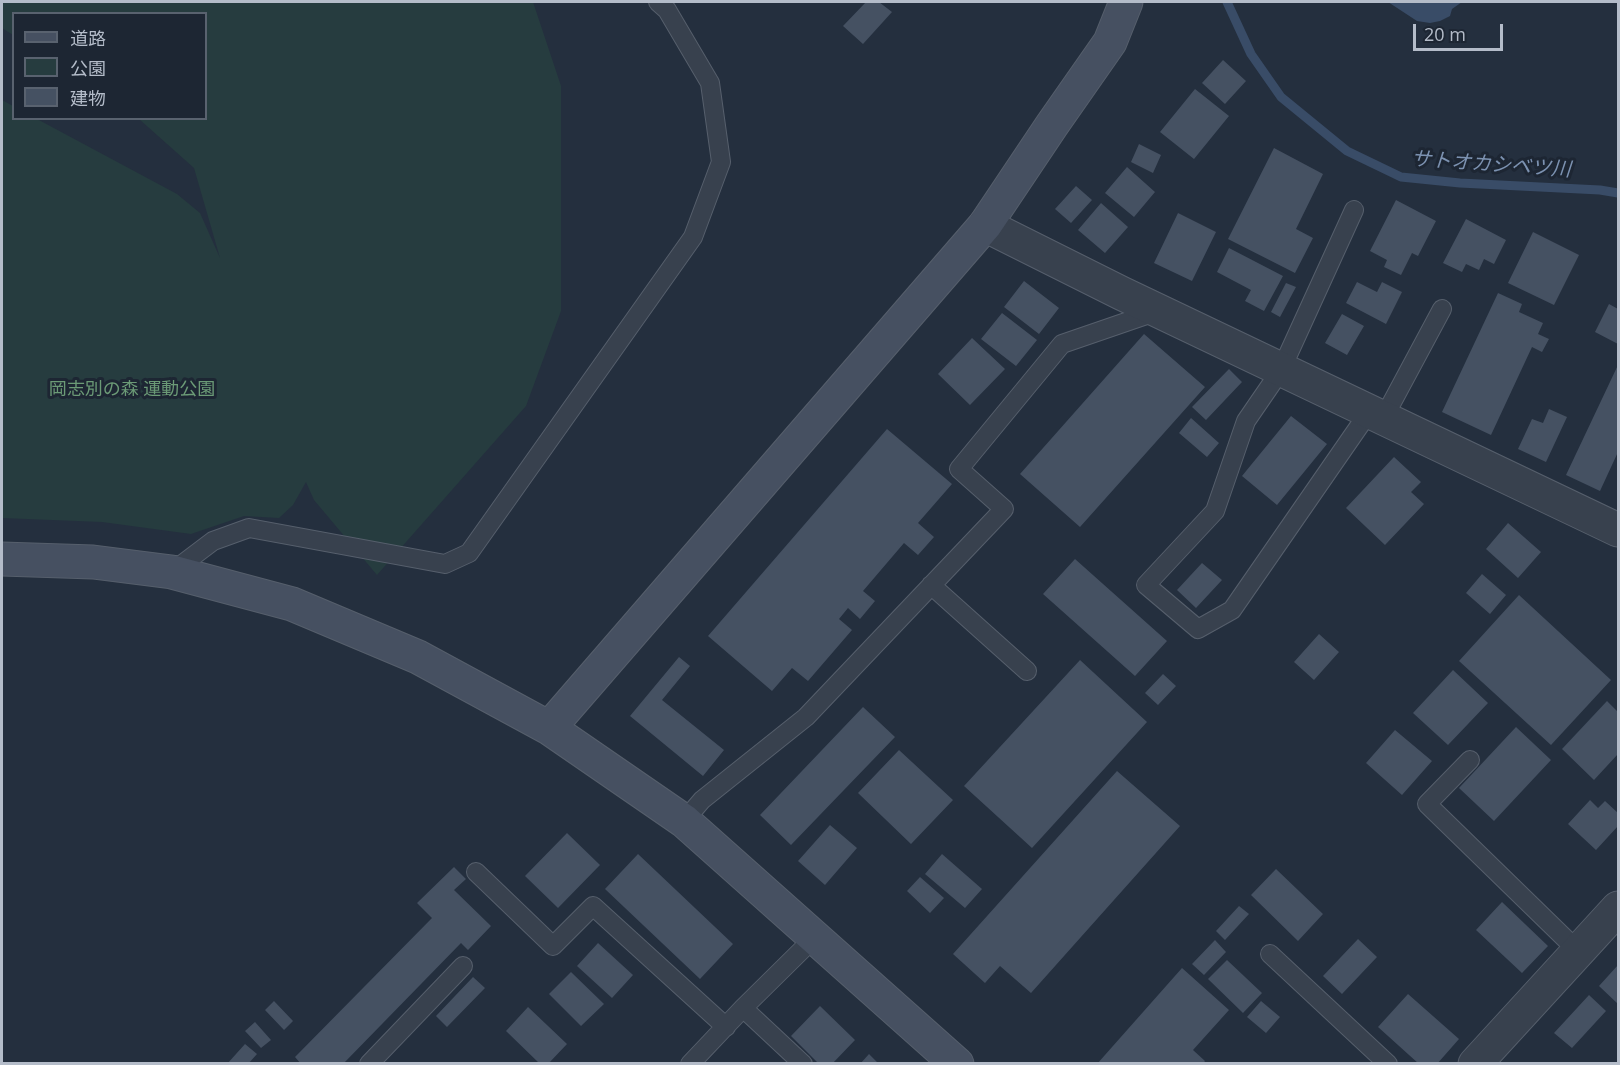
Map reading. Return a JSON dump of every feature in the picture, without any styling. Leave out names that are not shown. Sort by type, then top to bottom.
[{"type":"street","points":[[549,728],[985,225],[1110,42],[1126,2]]},
{"type":"street","points":[[985,225],[1158,311],[1618,530]]},
{"type":"street","points":[[2,559],[93,562],[172,572],[292,604],[418,657],[549,728],[684,821],[957,1064]]},
{"type":"street","points":[[1475,1064],[1618,909]]},
{"type":"lane","points":[[172,572],[213,541],[249,528],[445,564],[469,553],[693,237],[721,162],[710,83],[667,10],[658,2]]},
{"type":"lane","points":[[1354,210],[1281,370],[1246,421],[1215,511],[1146,585],[1198,629],[1232,610],[1376,415],[1442,309]]},
{"type":"lane","points":[[684,821],[702,800],[806,717],[1004,509],[959,469],[1062,344],[1158,311]]},
{"type":"lane","points":[[931,585],[1027,671]]},
{"type":"lane","points":[[1470,760],[1427,804],[1579,952]]},
{"type":"lane","points":[[476,872],[553,946],[593,906],[726,1027]]},
{"type":"lane","points":[[690,1064],[815,937]]},
{"type":"lane","points":[[1270,954],[1388,1064]]},
{"type":"lane","points":[[369,1064],[463,966]]},
{"type":"lane","points":[[743,1008],[803,1064]]},
{"type":"green space","name":"岡志別の森 運動公園","points":[[2,2],[533,2],[561,86],[561,311],[526,406],[377,575],[314,500],[306,482],[293,505],[279,518],[244,516],[191,534],[102,522],[2,518],[2,100],[12,105],[12,120],[39,120],[177,194],[200,213],[220,258],[194,168],[140,120],[207,120],[207,12],[12,12],[12,34],[2,28]]},
{"type":"water","points":[[1388,2],[1462,2],[1452,9],[1450,16],[1430,23],[1417,21]]},
{"type":"building","points":[[866,2],[879,2],[892,12],[863,44],[843,26]]},
{"type":"building","points":[[1223,60],[1246,81],[1225,104],[1202,83]]},
{"type":"building","points":[[1195,89],[1229,116],[1194,159],[1160,132]]},
{"type":"building","points":[[1139,144],[1161,155],[1153,173],[1131,162]]},
{"type":"building","points":[[1274,148],[1323,174],[1296,229],[1313,238],[1295,273],[1228,239]]},
{"type":"building","points":[[1127,167],[1155,192],[1134,217],[1105,193]]},
{"type":"building","points":[[1076,186],[1092,200],[1071,223],[1055,209]]},
{"type":"building","points":[[1396,200],[1436,221],[1418,256],[1412,253],[1401,275],[1384,267],[1387,260],[1370,251]]},
{"type":"building","points":[[1101,203],[1128,227],[1105,253],[1078,230]]},
{"type":"building","points":[[1178,213],[1216,232],[1192,281],[1154,263]]},
{"type":"building","points":[[1466,219],[1506,240],[1494,264],[1484,259],[1479,270],[1466,264],[1462,272],[1443,263]]},
{"type":"building","points":[[1533,232],[1579,255],[1554,305],[1508,283]]},
{"type":"building","points":[[1229,248],[1283,276],[1264,311],[1245,301],[1251,290],[1217,272]]},
{"type":"building","points":[[1024,281],[1059,308],[1039,334],[1004,307]]},
{"type":"building","points":[[1357,282],[1377,292],[1382,282],[1402,292],[1386,324],[1346,303]]},
{"type":"building","points":[[1286,283],[1296,287],[1280,317],[1271,312]]},
{"type":"building","points":[[1498,293],[1522,304],[1519,312],[1543,323],[1538,334],[1549,339],[1542,352],[1532,347],[1491,435],[1442,412]]},
{"type":"building","points":[[1609,304],[1618,309],[1618,344],[1595,332]]},
{"type":"building","points":[[1002,313],[1037,340],[1016,366],[981,339]]},
{"type":"building","points":[[1342,314],[1364,326],[1347,355],[1325,343]]},
{"type":"building","points":[[1144,334],[1205,387],[1080,527],[1020,474]]},
{"type":"building","points":[[972,338],[1005,369],[970,405],[938,374]]},
{"type":"building","points":[[1618,365],[1618,452],[1600,491],[1566,475]]},
{"type":"building","points":[[1229,369],[1242,382],[1206,420],[1192,407]]},
{"type":"building","points":[[1549,409],[1567,417],[1546,462],[1518,449],[1532,419],[1543,423]]},
{"type":"building","points":[[1291,416],[1327,444],[1277,505],[1242,476]]},
{"type":"building","points":[[1191,418],[1219,443],[1207,457],[1179,433]]},
{"type":"building","points":[[887,429],[952,484],[918,523],[934,537],[918,555],[904,543],[863,591],[875,601],[860,619],[848,608],[839,619],[852,630],[808,681],[792,668],[772,691],[708,636]]},
{"type":"building","points":[[1394,457],[1421,482],[1411,492],[1424,504],[1385,545],[1346,508]]},
{"type":"building","points":[[1508,523],[1541,552],[1518,578],[1486,549]]},
{"type":"building","points":[[1075,559],[1167,641],[1135,676],[1043,594]]},
{"type":"building","points":[[1202,563],[1222,580],[1196,608],[1177,590]]},
{"type":"building","points":[[1482,574],[1506,595],[1490,614],[1466,593]]},
{"type":"building","points":[[1519,595],[1611,680],[1551,745],[1459,661]]},
{"type":"building","points":[[1319,634],[1339,652],[1314,680],[1294,662]]},
{"type":"building","points":[[679,657],[690,666],[662,700],[724,750],[703,776],[630,716]]},
{"type":"building","points":[[1080,660],[1147,722],[1032,848],[964,786]]},
{"type":"building","points":[[1453,670],[1488,703],[1448,745],[1413,713]]},
{"type":"building","points":[[1163,674],[1176,686],[1158,705],[1145,693]]},
{"type":"building","points":[[1607,701],[1618,712],[1618,754],[1594,780],[1562,749]]},
{"type":"building","points":[[863,707],[895,737],[791,845],[760,815]]},
{"type":"building","points":[[1516,727],[1551,760],[1494,821],[1459,788]]},
{"type":"building","points":[[1395,730],[1432,761],[1402,795],[1366,763]]},
{"type":"building","points":[[899,750],[953,800],[911,844],[858,793]]},
{"type":"building","points":[[1117,771],[1180,826],[1031,993],[1000,966],[985,983],[953,954]]},
{"type":"building","points":[[1590,800],[1598,808],[1605,801],[1618,813],[1618,826],[1596,850],[1568,824]]},
{"type":"building","points":[[830,825],[857,848],[825,885],[798,861]]},
{"type":"building","points":[[567,833],[600,865],[558,908],[525,876]]},
{"type":"building","points":[[638,854],[733,944],[700,979],[605,889]]},
{"type":"building","points":[[942,854],[982,889],[965,908],[925,874]]},
{"type":"building","points":[[454,867],[466,879],[454,890],[491,926],[468,950],[461,943],[343,1064],[301,1064],[295,1057],[432,918],[417,903]]},
{"type":"building","points":[[1276,869],[1323,914],[1298,941],[1251,895]]},
{"type":"building","points":[[920,877],[944,898],[930,913],[907,891]]},
{"type":"building","points":[[1502,902],[1548,946],[1522,973],[1476,930]]},
{"type":"building","points":[[1239,906],[1249,914],[1225,940],[1216,931]]},
{"type":"building","points":[[1358,939],[1377,957],[1342,994],[1323,976]]},
{"type":"building","points":[[1215,940],[1226,952],[1204,975],[1192,964]]},
{"type":"building","points":[[598,943],[633,975],[612,998],[577,966]]},
{"type":"building","points":[[1227,960],[1262,993],[1243,1013],[1208,979]]},
{"type":"building","points":[[1618,965],[1618,1004],[1599,986]]},
{"type":"building","points":[[1182,968],[1229,1010],[1193,1050],[1205,1061],[1203,1064],[1097,1064]]},
{"type":"building","points":[[571,972],[604,1004],[581,1026],[549,994]]},
{"type":"building","points":[[473,977],[485,988],[447,1027],[436,1016]]},
{"type":"building","points":[[1408,994],[1459,1039],[1437,1064],[1419,1064],[1378,1027]]},
{"type":"building","points":[[1589,995],[1606,1011],[1572,1048],[1554,1033]]},
{"type":"building","points":[[274,1001],[293,1021],[284,1030],[265,1010]]},
{"type":"building","points":[[1261,1001],[1280,1017],[1266,1033],[1247,1017]]},
{"type":"building","points":[[820,1006],[855,1040],[832,1064],[819,1064],[791,1036]]},
{"type":"building","points":[[528,1007],[567,1044],[548,1064],[540,1064],[506,1031]]},
{"type":"building","points":[[255,1022],[271,1040],[261,1048],[245,1031]]},
{"type":"building","points":[[245,1044],[257,1054],[248,1064],[227,1064]]},
{"type":"building","points":[[869,1054],[879,1064],[860,1064]]},
{"type":"waterway","name":"サトオカシベツ川","points":[[1227,2],[1251,54],[1281,97],[1347,151],[1401,177],[1618,193]]}]
